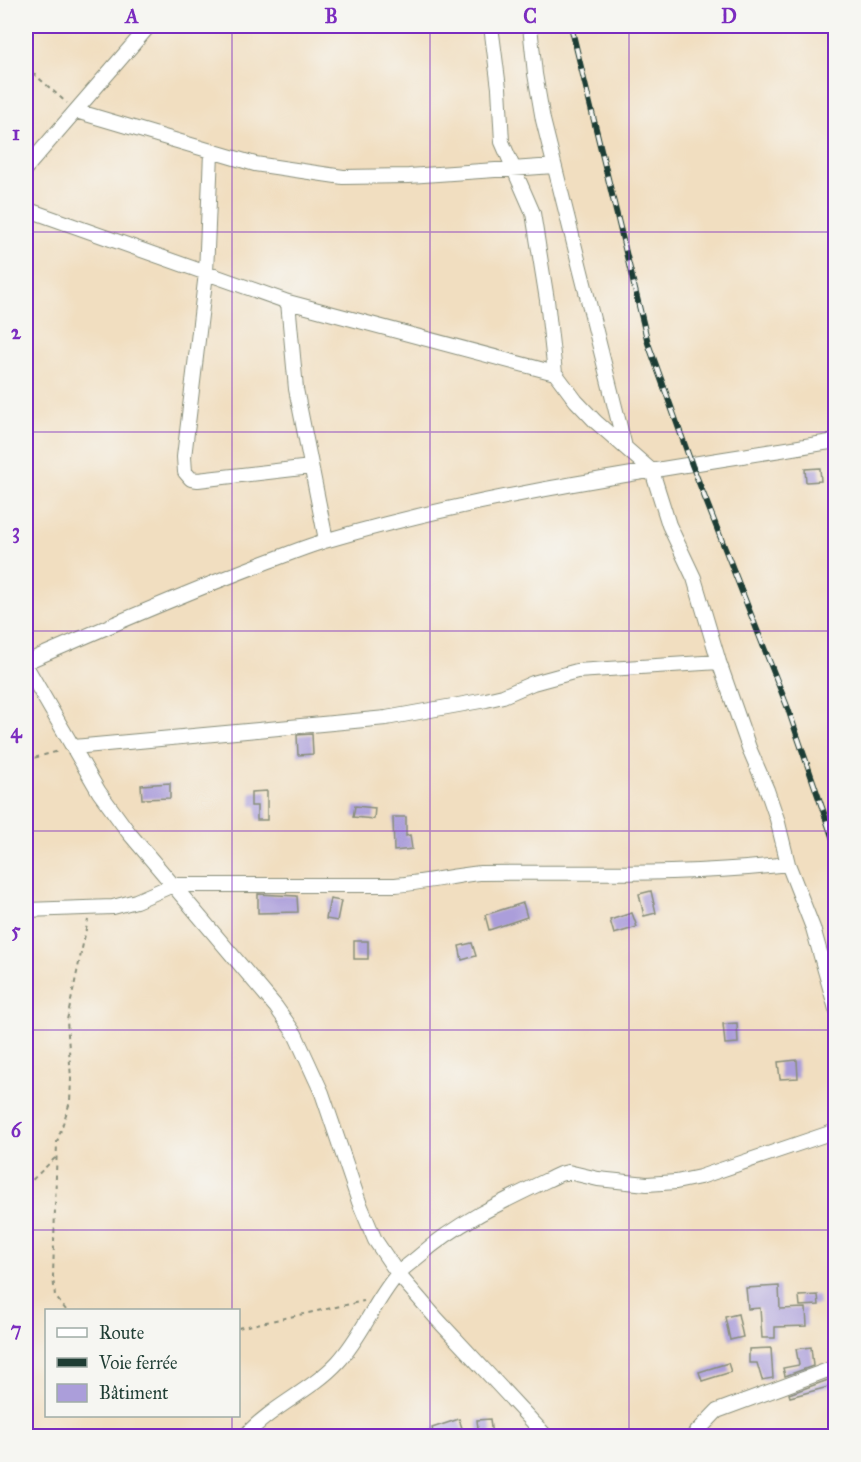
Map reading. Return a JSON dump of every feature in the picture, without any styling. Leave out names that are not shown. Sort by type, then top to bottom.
[{"type":"street","points":[[26,168],[150,26]]},
{"type":"street","points":[[492,26],[502,142],[535,220],[555,374],[590,415],[652,471],[669,525],[694,578],[719,662],[749,748],[771,799],[788,864],[813,928],[836,1009]]},
{"type":"street","points":[[530,26],[543,120],[625,447]]},
{"type":"street","points":[[76,111],[211,153],[255,164],[343,177],[409,176],[554,166]]},
{"type":"street","points":[[211,153],[206,273],[184,457],[185,472],[191,479],[198,480],[311,467]]},
{"type":"street","points":[[26,209],[288,302],[555,374]]},
{"type":"street","points":[[288,302],[296,388],[326,540]]},
{"type":"street","points":[[546,1437],[437,1319],[398,1274],[375,1240],[359,1202],[322,1093],[295,1034],[276,1007],[129,833],[99,792],[26,664],[219,579],[326,540],[477,503],[836,441]]},
{"type":"street","points":[[74,747],[386,718],[504,696],[533,683],[577,671],[719,662]]},
{"type":"street","points":[[26,910],[113,908],[136,902],[173,885],[395,885],[480,873],[679,872],[738,870],[788,864]]},
{"type":"street","points":[[245,1437],[281,1405],[338,1363],[353,1344],[398,1274],[432,1244],[479,1213],[568,1172],[598,1179],[648,1184],[676,1182],[700,1177],[836,1131]]},
{"type":"street","points":[[693,1437],[717,1412],[836,1367]]},
{"type":"path","points":[[26,67],[76,111]]},
{"type":"path","points":[[26,760],[74,747]]},
{"type":"path","points":[[65,1309],[56,1296],[53,1276],[56,1157],[60,1127],[70,1102],[68,1020],[91,910]]},
{"type":"path","points":[[26,1186],[56,1157]]},
{"type":"path","points":[[240,1328],[382,1297]]},
{"type":"building","points":[[820,468],[821,481],[806,482],[805,469]]},
{"type":"building","points":[[312,734],[313,754],[298,755],[297,735]]},
{"type":"building","points":[[170,783],[170,798],[142,799],[141,785]]},
{"type":"building","points":[[267,791],[267,820],[257,820],[257,806],[251,806],[251,792]]},
{"type":"building","points":[[355,806],[375,808],[374,819],[353,817]]},
{"type":"building","points":[[393,817],[406,817],[406,836],[410,835],[412,849],[394,851]]},
{"type":"building","points":[[651,891],[656,913],[644,916],[639,894]]},
{"type":"building","points":[[258,894],[297,896],[298,912],[258,913]]},
{"type":"building","points":[[330,899],[341,901],[337,921],[326,919]]},
{"type":"building","points":[[523,903],[527,917],[489,930],[485,915]]},
{"type":"building","points":[[632,913],[637,927],[614,934],[610,920]]},
{"type":"building","points":[[354,941],[368,941],[368,959],[354,959]]},
{"type":"building","points":[[472,943],[476,956],[462,960],[459,946]]},
{"type":"building","points":[[737,1023],[738,1043],[725,1044],[723,1024]]},
{"type":"building","points":[[797,1060],[798,1078],[780,1079],[778,1062]]},
{"type":"building","points":[[779,1286],[780,1309],[806,1308],[807,1326],[775,1327],[775,1338],[762,1338],[760,1308],[748,1309],[746,1288]]},
{"type":"building","points":[[818,1295],[819,1305],[800,1306],[799,1296]]},
{"type":"building","points":[[738,1314],[743,1337],[730,1340],[725,1317]]},
{"type":"building","points":[[811,1347],[813,1366],[785,1376],[783,1368],[799,1365],[796,1349]]},
{"type":"building","points":[[771,1348],[773,1378],[762,1380],[757,1363],[749,1363],[749,1349]]},
{"type":"building","points":[[728,1363],[731,1372],[702,1381],[699,1372]]},
{"type":"building","points":[[831,1379],[832,1386],[790,1397],[789,1394]]},
{"type":"building","points":[[459,1419],[465,1437],[434,1437],[432,1428]]},
{"type":"building","points":[[490,1419],[492,1437],[479,1437],[477,1420]]},
{"type":"railway","points":[[571,26],[648,343],[692,465],[787,706],[836,848]]}]
